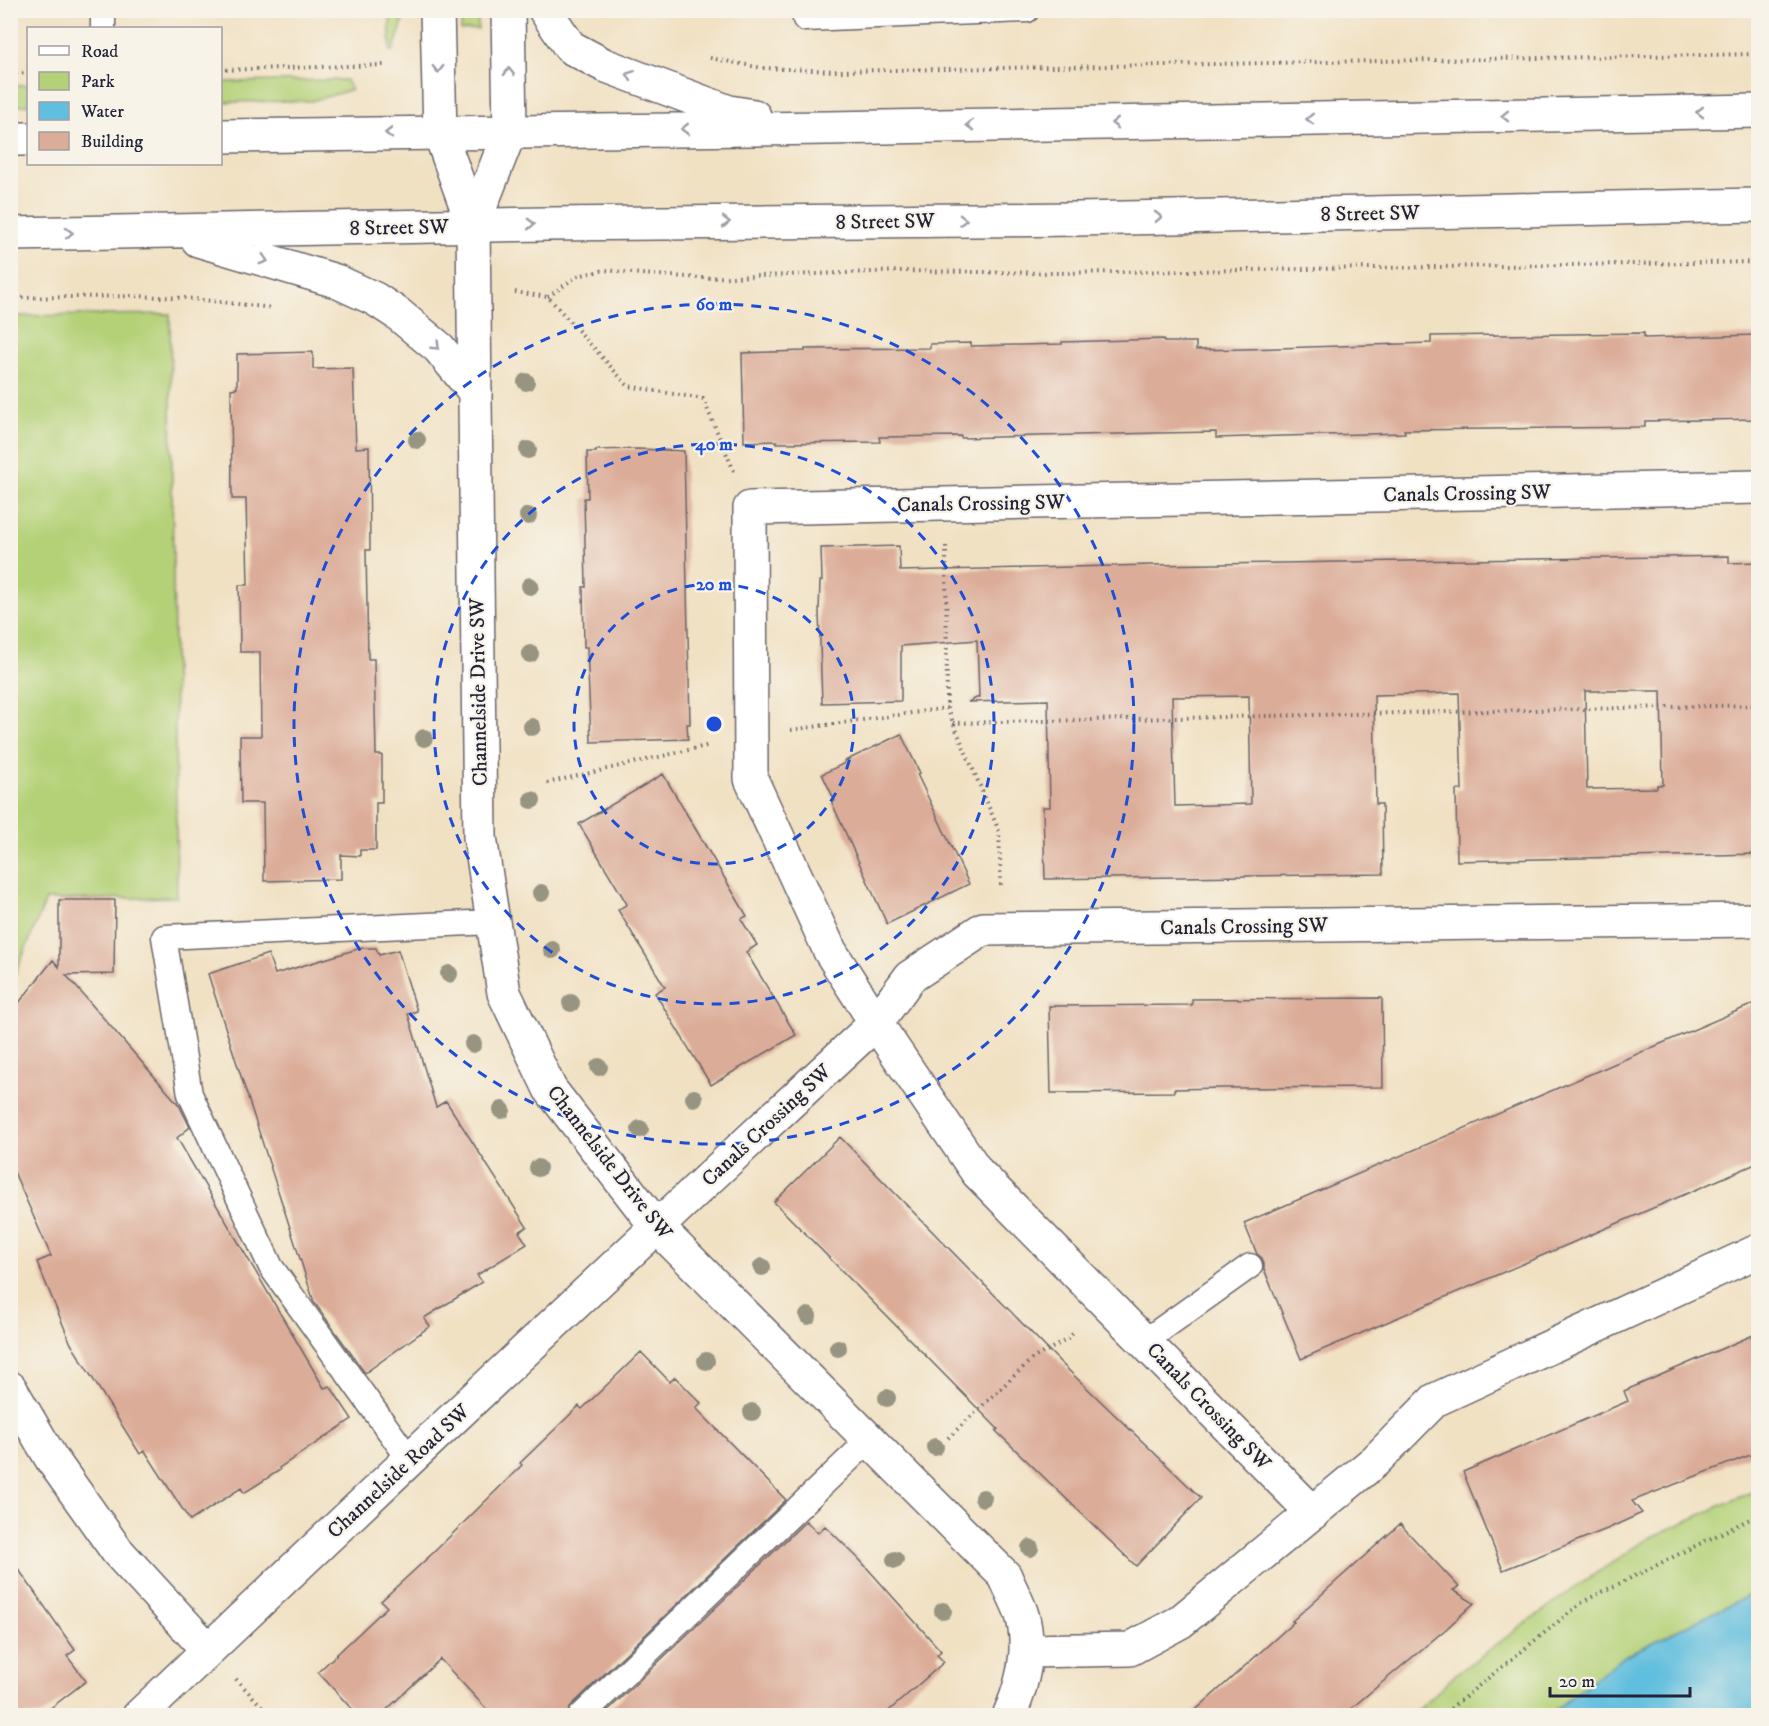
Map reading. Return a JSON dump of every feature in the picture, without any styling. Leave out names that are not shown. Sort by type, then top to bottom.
[{"type":"street","points":[[437,10],[440,134],[473,225]]},
{"type":"street","points":[[473,225],[510,131],[508,10]]},
{"type":"street","points":[[545,10],[570,47],[604,65],[729,112],[827,128]]},
{"type":"street","points":[[222,136],[827,128],[1758,111]]},
{"type":"street","points":[[10,139],[27,139]]},
{"type":"street","name":"8 Street SW","points":[[10,234],[473,225],[1077,219],[1758,205]]},
{"type":"street","name":"Channelside Drive SW","points":[[473,225],[480,837],[504,993],[550,1089],[656,1226],[1005,1576],[1022,1615],[1027,1651],[1020,1691],[1009,1716]]},
{"type":"street","points":[[168,231],[336,281],[375,299],[398,314],[438,348],[475,392]]},
{"type":"street","name":"Canals Crossing SW","points":[[1313,1513],[977,1172],[830,951],[752,779],[750,508],[1758,487]]},
{"type":"street","name":"Canals Crossing SW","points":[[656,1226],[876,1023],[910,977],[983,929],[1758,920]]},
{"type":"street","name":"Channelside Road SW","points":[[138,1716],[656,1226]]},
{"type":"street","points":[[1027,1651],[1130,1649],[1180,1622],[1375,1461],[1435,1400],[1758,1251]]},
{"type":"street","points":[[10,1388],[51,1458],[117,1551],[208,1650]]},
{"type":"lane","points":[[103,10],[104,27]]},
{"type":"lane","points":[[805,10],[805,19],[1027,10]]},
{"type":"lane","points":[[410,1460],[271,1267],[190,1094],[164,937],[493,922]]},
{"type":"lane","points":[[1144,1341],[1250,1266]]},
{"type":"lane","points":[[581,1716],[869,1440]]},
{"type":"path","points":[[708,57],[762,68],[837,71],[1758,54]]},
{"type":"path","points":[[222,70],[384,65]]},
{"type":"path","points":[[10,74],[27,73]]},
{"type":"path","points":[[548,297],[577,276],[605,270],[702,278],[901,271],[1055,273],[1758,262]]},
{"type":"path","points":[[533,294],[548,297],[628,386],[703,399],[750,508]]},
{"type":"path","points":[[10,298],[135,296],[185,298],[274,308]]},
{"type":"path","points":[[945,504],[946,708],[999,831],[1002,929]]},
{"type":"path","points":[[953,723],[1758,705]]},
{"type":"path","points":[[547,783],[752,735],[946,708]]},
{"type":"path","points":[[948,1438],[1032,1359],[1068,1339],[1105,1300]]},
{"type":"path","points":[[1441,1716],[1584,1601],[1758,1515]]},
{"type":"path","points":[[208,1650],[271,1716]]},
{"type":"green space","points":[[390,11],[405,11],[393,51],[390,51]]},
{"type":"green space","points":[[461,11],[478,11],[478,29],[461,30]]},
{"type":"green space","points":[[346,80],[351,90],[311,101],[222,102],[222,82]]},
{"type":"green space","points":[[11,85],[27,85],[27,105],[11,106]]},
{"type":"green space","points":[[170,314],[177,897],[46,900],[11,984],[11,316]]},
{"type":"green space","points":[[1758,1489],[1758,1591],[1623,1657],[1548,1715],[1412,1716],[1456,1674],[1570,1591],[1649,1538]]},
{"type":"water","points":[[1758,1591],[1758,1715],[1548,1715],[1623,1657]]},
{"type":"building","points":[[1644,333],[1644,338],[1758,335],[1758,419],[1645,421],[1645,427],[1404,430],[1405,433],[1216,438],[1216,432],[961,438],[961,436],[879,437],[880,442],[744,442],[742,353],[805,351],[805,349],[930,348],[930,344],[971,343],[971,346],[1164,339],[1164,342],[1196,342],[1196,350],[1245,349],[1431,343],[1431,336]]},
{"type":"building","points":[[313,352],[313,369],[353,368],[356,448],[369,447],[370,550],[366,550],[368,659],[374,659],[376,755],[382,755],[382,803],[376,803],[376,850],[360,850],[360,856],[341,855],[341,879],[264,881],[263,803],[241,803],[240,736],[261,736],[260,652],[240,652],[239,585],[248,585],[246,499],[232,499],[231,389],[237,388],[237,354]]},
{"type":"building","points":[[637,449],[684,451],[690,724],[687,724],[688,739],[591,742],[587,647],[584,647],[583,587],[586,587],[584,498],[588,498],[587,452]]},
{"type":"building","points":[[899,546],[900,571],[1729,556],[1729,563],[1758,562],[1758,854],[1457,861],[1456,790],[1462,790],[1459,693],[1374,695],[1376,804],[1382,804],[1383,874],[1045,879],[1043,807],[1050,807],[1048,700],[968,702],[979,697],[977,640],[901,646],[901,701],[822,703],[819,612],[820,581],[822,581],[821,548]],"holes":[[[1585,691],[1661,691],[1663,785],[1657,785],[1657,788],[1587,789]],[[1249,696],[1251,804],[1175,806],[1172,697]]]},
{"type":"building","points":[[901,734],[920,773],[917,774],[969,884],[887,924],[832,803],[835,801],[822,774]]},
{"type":"building","points":[[663,774],[747,916],[741,919],[757,945],[746,952],[796,1035],[711,1085],[655,993],[665,987],[618,910],[627,904],[579,824]]},
{"type":"building","points":[[59,900],[115,900],[114,974],[66,975],[179,1105],[190,1127],[177,1138],[324,1388],[330,1386],[352,1419],[244,1493],[241,1488],[190,1521],[145,1451],[140,1454],[71,1344],[37,1262],[51,1256],[10,1163],[10,1014],[53,960],[59,967]]},
{"type":"building","points":[[361,948],[376,948],[379,955],[398,950],[417,1011],[408,1014],[436,1107],[446,1101],[527,1227],[519,1232],[527,1244],[477,1275],[482,1282],[424,1318],[430,1326],[365,1373],[314,1302],[208,974],[268,954],[275,974]]},
{"type":"building","points":[[1382,998],[1383,1087],[1225,1088],[1174,1089],[1174,1092],[1051,1093],[1049,1006],[1192,1005],[1192,999]]},
{"type":"building","points":[[1758,1002],[1758,1163],[1301,1359],[1264,1269],[1262,1258],[1257,1254],[1244,1223]]},
{"type":"building","points":[[840,1137],[1060,1362],[1201,1498],[1136,1566],[996,1431],[998,1429],[774,1202]]},
{"type":"building","points":[[1758,1333],[1758,1452],[1632,1501],[1642,1513],[1503,1570],[1463,1472],[1628,1401],[1624,1391]]},
{"type":"building","points":[[641,1352],[670,1382],[675,1377],[701,1403],[696,1408],[786,1500],[571,1706],[567,1716],[493,1716],[440,1659],[380,1716],[358,1716],[318,1672],[387,1607],[381,1601],[522,1465],[520,1463],[579,1406],[582,1409]]},
{"type":"building","points":[[806,1521],[818,1533],[825,1526],[859,1559],[941,1651],[937,1655],[944,1662],[883,1716],[602,1716]]},
{"type":"building","points":[[1400,1524],[1459,1587],[1453,1590],[1474,1603],[1446,1629],[1342,1716],[1189,1716],[1294,1622],[1292,1621]]},
{"type":"building","points":[[10,1557],[75,1650],[67,1656],[86,1681],[40,1716],[10,1716]]}]
